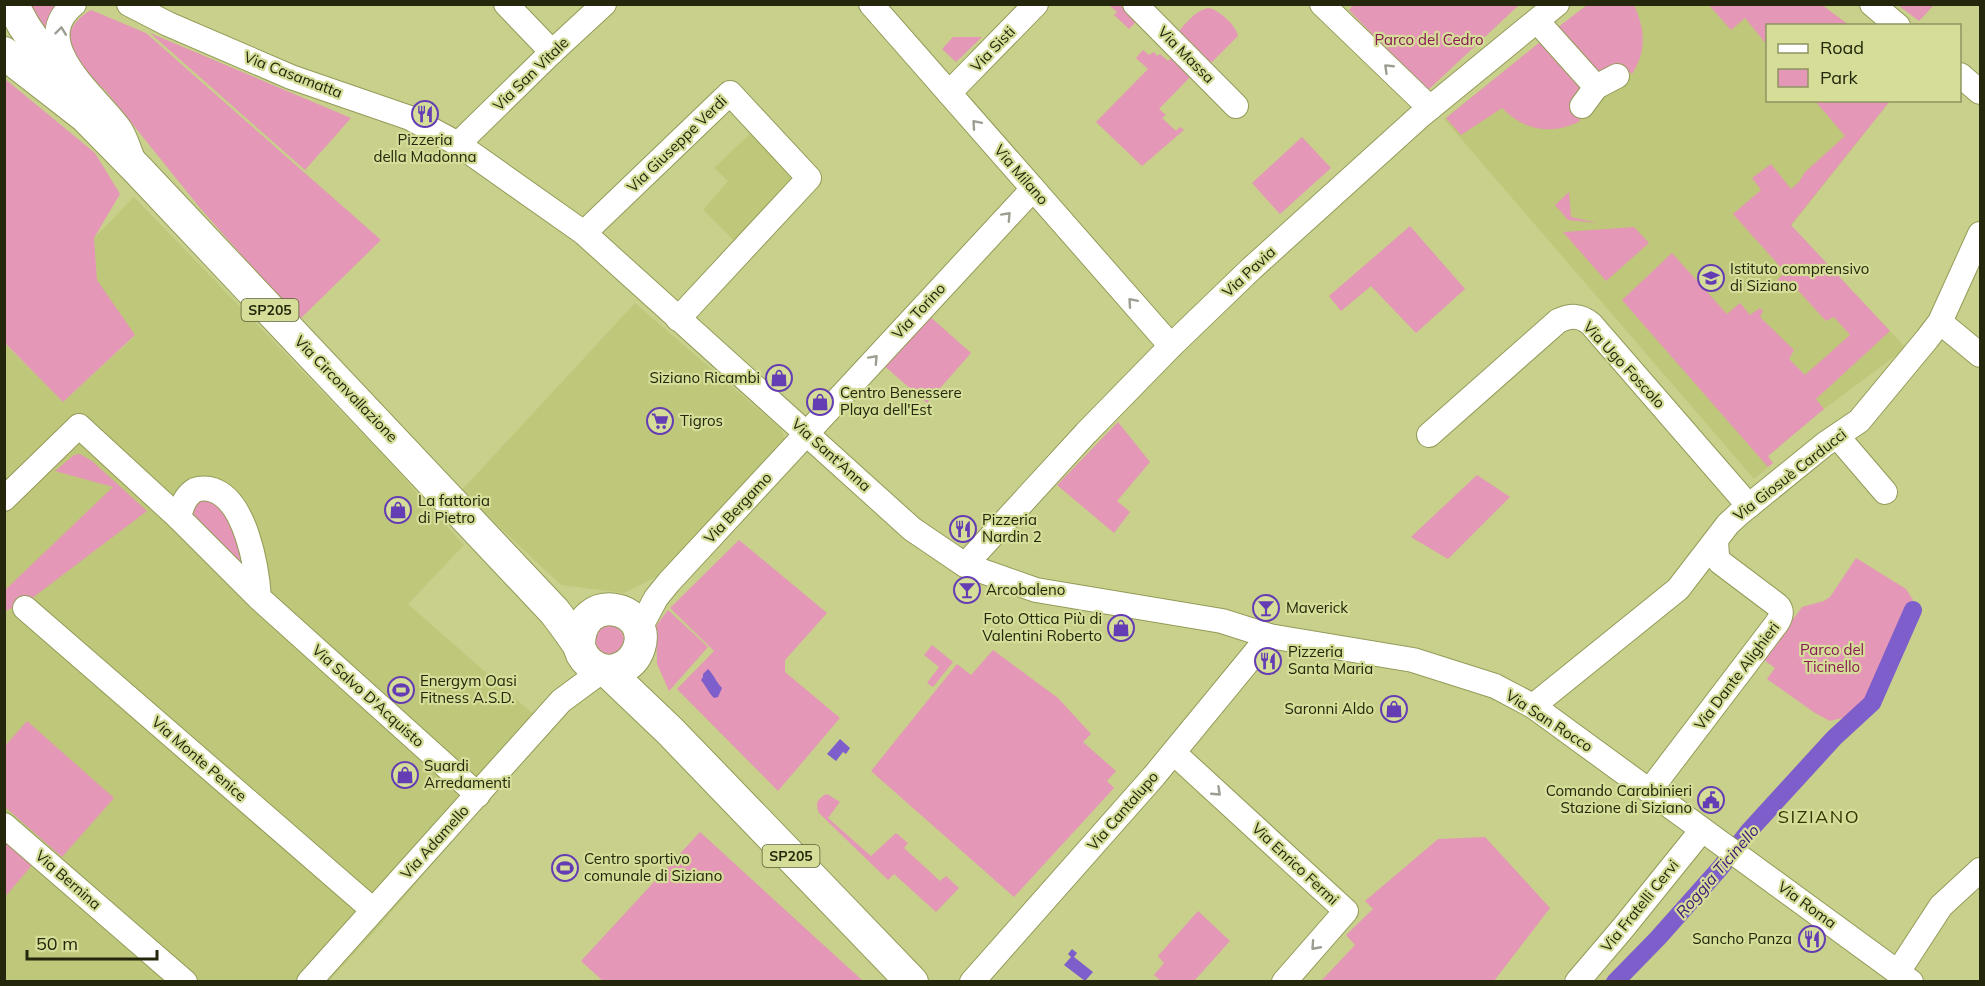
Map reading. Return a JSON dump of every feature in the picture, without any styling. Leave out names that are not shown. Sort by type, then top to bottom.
[{"type":"main road","name":"SP205","points":[[12,4],[24,26],[86,117]]},
{"type":"main road","name":"SP205","points":[[4,53],[86,117],[141,174]]},
{"type":"main road","name":"Via Circonvallazione","points":[[141,174],[522,576]]},
{"type":"main road","name":"SP205","points":[[522,576],[570,599],[630,616],[640,637],[644,669],[651,693],[670,731]]},
{"type":"main road","name":"SP205","points":[[522,576],[554,611],[592,659],[670,731],[912,981]]},
{"type":"main road","points":[[609,609],[586,618],[581,626],[592,659],[618,669],[629,664],[637,655],[640,637]]},
{"type":"street","points":[[74,4],[66,11],[59,29],[60,49],[80,84],[121,130],[141,174]]},
{"type":"street","points":[[113,4],[168,24]]},
{"type":"street","name":"Via Casamatta","points":[[129,4],[168,24],[291,77],[410,118],[458,144]]},
{"type":"street","points":[[506,4],[552,52]]},
{"type":"street","name":"Via San Vitale","points":[[458,144],[604,4]]},
{"type":"street","name":"Via Milano","points":[[871,4],[1171,346]]},
{"type":"street","name":"Via Sisti","points":[[949,93],[1036,4]]},
{"type":"street","name":"Via Massa","points":[[1135,4],[1236,106]]},
{"type":"street","points":[[1322,4],[1430,108]]},
{"type":"street","name":"Via Pavia","points":[[965,565],[1171,346],[1252,268],[1430,108],[1557,4]]},
{"type":"street","points":[[1872,4],[1896,24]]},
{"type":"street","points":[[1537,21],[1607,82],[1582,106]]},
{"type":"street","points":[[1961,77],[1980,92]]},
{"type":"street","name":"Via Giuseppe Verdi","points":[[584,233],[730,93],[809,178],[678,319]]},
{"type":"street","name":"Via Sant'Anna","points":[[458,144],[584,233],[912,529],[965,565],[1036,590],[1222,621],[1269,636]]},
{"type":"street","name":"Via Torino","points":[[806,433],[1033,189]]},
{"type":"street","name":"Via Giosuè Carducci","points":[[1533,706],[1678,589],[1728,524],[1837,436],[1859,421],[1940,322],[1980,234]]},
{"type":"street","name":"Via Ugo Foscolo","points":[[1429,435],[1558,321],[1569,316],[1577,316],[1591,324],[1749,506]]},
{"type":"street","points":[[1940,322],[1980,355]]},
{"type":"street","name":"Via Salvo D'Acquisto","points":[[4,499],[79,426],[179,518],[259,598],[477,795]]},
{"type":"street","name":"Via Bergamo","points":[[640,637],[656,598],[669,582],[806,433]]},
{"type":"street","points":[[1837,436],[1885,492]]},
{"type":"street","points":[[179,518],[183,503],[196,490],[206,488],[216,491],[232,504],[252,551],[258,576],[259,598]]},
{"type":"street","name":"Via Dante Alighieri","points":[[1650,790],[1781,615],[1777,605],[1720,562],[1717,556],[1716,541]]},
{"type":"street","name":"Via Bergamo","points":[[609,609],[669,582]]},
{"type":"street","name":"Via Monte Penice","points":[[25,608],[373,910]]},
{"type":"street","name":"Via San Rocco","points":[[1269,636],[1413,660],[1495,686],[1533,706],[1711,837]]},
{"type":"street","name":"Via Cantalupo","points":[[972,981],[1174,753],[1269,636]]},
{"type":"street","name":"Via Adamello","points":[[309,981],[561,701],[572,680],[592,659]]},
{"type":"street","name":"Via Enrico Fermi","points":[[1174,753],[1346,911],[1284,981]]},
{"type":"street","name":"Via Bernina","points":[[4,825],[185,981]]},
{"type":"street","name":"Via Roma","points":[[1711,837],[1761,871],[1904,977]]},
{"type":"street","name":"Via Fratelli Cervi","points":[[1577,981],[1623,928],[1711,837]]},
{"type":"street","points":[[1904,977],[1941,906],[1980,870]]},
{"type":"shaded area","name":"Istituto comprensivo di Siziano","points":[[1587,5],[1822,5],[1848,24],[1766,24],[1766,102],[1889,102],[1791,226],[1906,348],[1824,409],[1768,456],[1773,463],[1754,479],[1444,119]]},
{"type":"shaded area","points":[[755,129],[799,175],[737,243],[703,210],[728,181],[714,168]]},
{"type":"shaded area","points":[[134,197],[387,459],[464,545],[408,604],[549,728],[383,922],[329,981],[5,981],[4,343],[63,402],[135,336],[97,280],[94,238]]},
{"type":"shaded area","points":[[635,303],[781,429],[785,440],[695,540],[654,578],[624,593],[561,585],[461,491]]},
{"type":"shaded area","points":[[708,669],[722,688],[718,697],[714,698],[710,694],[701,680]]},
{"type":"shaded area","points":[[840,739],[850,748],[846,754],[843,752],[836,761],[827,754]]},
{"type":"shaded area","points":[[1072,949],[1077,953],[1074,957],[1093,972],[1085,981],[1064,965],[1071,957],[1068,954]]},
{"type":"green space","name":"Parco del Cedro","points":[[1354,4],[1519,5],[1427,91],[1349,10]]},
{"type":"green space","points":[[22,5],[58,5],[44,44]]},
{"type":"green space","points":[[1109,5],[1120,5],[1137,21],[1129,29],[1114,15],[1117,12]]},
{"type":"green space","points":[[1587,5],[1634,5],[1643,40],[1640,57],[1632,74],[1626,69],[1598,76],[1553,31]]},
{"type":"green space","points":[[1709,5],[1822,5],[1848,24],[1766,24],[1766,44],[1745,18],[1731,30]]},
{"type":"green space","points":[[1898,5],[1934,5],[1919,21]]},
{"type":"green space","points":[[1209,8],[1226,19],[1234,27],[1238,36],[1209,65],[1177,33],[1195,14]]},
{"type":"green space","points":[[91,10],[146,33],[381,240],[299,320],[200,208],[105,90],[77,62],[71,51],[69,40],[71,30],[78,20]]},
{"type":"green space","points":[[150,33],[351,118],[305,170]]},
{"type":"green space","points":[[953,37],[982,37],[956,62],[942,49]]},
{"type":"green space","points":[[1545,38],[1587,84],[1580,111],[1580,121],[1559,128],[1538,128],[1519,121],[1502,108],[1461,135],[1446,118]]},
{"type":"green space","points":[[1143,50],[1149,55],[1154,52],[1157,56],[1160,54],[1168,61],[1173,56],[1192,75],[1159,109],[1166,115],[1162,118],[1176,131],[1180,127],[1184,130],[1142,166],[1096,122],[1148,69],[1136,58]]},
{"type":"green space","points":[[5,79],[95,153],[120,194],[94,238],[97,280],[135,335],[63,402],[5,343]]},
{"type":"green space","points":[[1816,102],[1889,102],[1791,225],[1890,331],[1816,399],[1824,409],[1768,456],[1773,463],[1768,467],[1622,300],[1672,253],[1727,314],[1740,303],[1750,315],[1760,308],[1763,311],[1760,317],[1794,350],[1789,359],[1805,375],[1850,335],[1834,317],[1826,321],[1795,287],[1787,293],[1777,280],[1785,272],[1733,214],[1761,190],[1752,178],[1771,164],[1791,189],[1805,172],[1845,136]]},
{"type":"green space","points":[[1302,137],[1331,168],[1280,214],[1252,183]]},
{"type":"green space","points":[[1569,192],[1571,217],[1598,223],[1568,220],[1555,205]]},
{"type":"green space","points":[[1410,226],[1465,289],[1416,333],[1371,286],[1341,311],[1329,296]]},
{"type":"green space","points":[[1634,227],[1649,243],[1606,281],[1563,232]]},
{"type":"green space","points":[[927,314],[971,353],[927,403],[882,364]]},
{"type":"green space","points":[[1118,422],[1150,462],[1117,501],[1130,512],[1114,533],[1057,485]]},
{"type":"green space","points":[[80,454],[92,461],[147,511],[27,602],[5,611],[5,590],[113,487],[55,471],[74,455]]},
{"type":"green space","points":[[1477,475],[1510,497],[1448,559],[1411,537]]},
{"type":"green space","points":[[199,496],[223,504],[248,570],[194,521],[190,511]]},
{"type":"green space","points":[[739,540],[827,613],[785,660],[785,672],[840,718],[778,791],[677,689],[714,651],[670,608]]},
{"type":"green space","name":"Parco del Ticinello","points":[[1856,558],[1906,589],[1913,600],[1879,687],[1866,702],[1846,717],[1830,721],[1767,679],[1775,668],[1764,660],[1802,607],[1830,597]]},
{"type":"green space","points":[[668,610],[708,647],[669,691],[657,664],[656,626]]},
{"type":"green space","points":[[607,623],[619,629],[624,638],[624,648],[616,657],[598,656],[590,636]]},
{"type":"green space","points":[[932,645],[953,662],[933,687],[927,683],[939,667],[924,655]]},
{"type":"green space","points":[[993,650],[1058,698],[1091,734],[1083,742],[1116,771],[1107,781],[1114,788],[1014,897],[871,771],[957,664],[971,675]]},
{"type":"green space","points":[[27,721],[114,798],[62,857],[5,807],[5,746]]},
{"type":"green space","points":[[827,794],[840,802],[828,818],[871,856],[896,833],[908,843],[904,848],[940,881],[946,876],[959,888],[936,912],[894,874],[888,880],[819,813],[818,802]]},
{"type":"green space","points":[[700,832],[863,981],[603,981],[581,961]]},
{"type":"green space","points":[[1485,837],[1550,908],[1494,981],[1321,981],[1355,945],[1346,935],[1373,909],[1365,901],[1438,839]]},
{"type":"green space","points":[[5,842],[32,865],[5,897]]},
{"type":"green space","points":[[1198,911],[1230,941],[1194,981],[1161,981],[1154,975],[1164,963],[1158,956]]},
{"type":"waterway","name":"Roggia Ticinello","points":[[1615,982],[1658,938],[1721,867],[1749,831],[1834,738],[1872,703],[1913,610]]},
{"type":"place","name":"Pizzeria della Madonna","points":[[425,114]]},
{"type":"place","name":"Istituto comprensivo di Siziano","points":[[1711,278]]},
{"type":"place","name":"Siziano Ricambi","points":[[779,378]]},
{"type":"place","name":"Centro Benessere Playa dell'Est","points":[[820,402]]},
{"type":"place","name":"Tigros","points":[[660,421]]},
{"type":"place","name":"La fattoria di Pietro","points":[[398,510]]},
{"type":"place","name":"Pizzeria Nardin 2","points":[[963,529]]},
{"type":"place","name":"Arcobaleno","points":[[967,590]]},
{"type":"place","name":"Maverick","points":[[1266,608]]},
{"type":"place","name":"Foto Ottica Più di Valentini Roberto","points":[[1121,628]]},
{"type":"place","name":"Pizzeria Santa Maria","points":[[1268,661]]},
{"type":"place","name":"Energym Oasi Fitness A.S.D.","points":[[401,690]]},
{"type":"place","name":"Saronni Aldo","points":[[1394,709]]},
{"type":"place","name":"Suardi Arredamenti","points":[[405,775]]},
{"type":"place","name":"Comando Carabinieri Stazione di Siziano","points":[[1711,800]]},
{"type":"place","name":"Centro sportivo comunale di Siziano","points":[[565,868]]},
{"type":"place","name":"Sancho Panza","points":[[1812,939]]},
{"type":"district","name":"SIZIANO","points":[[1819,817]]}]
